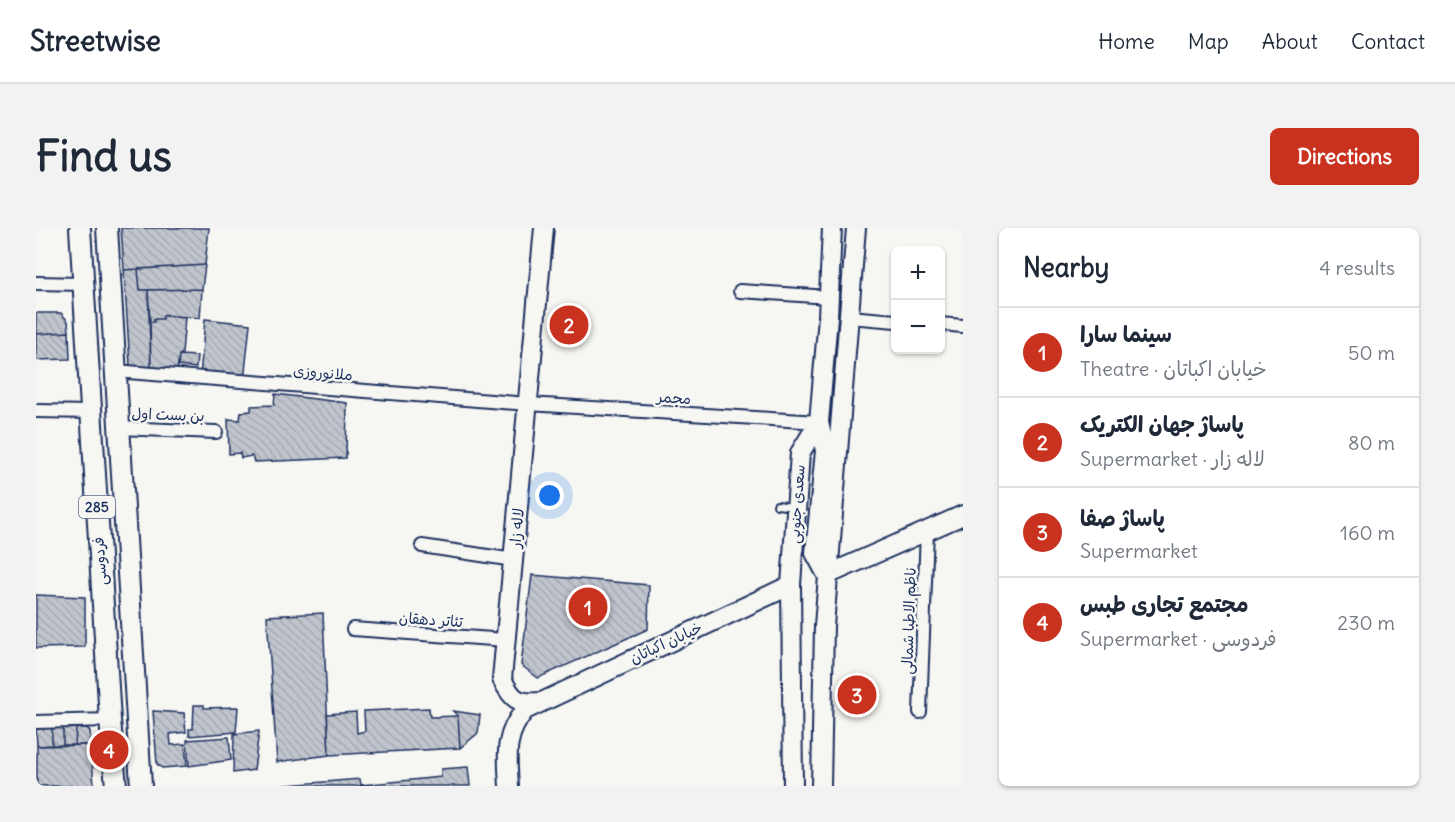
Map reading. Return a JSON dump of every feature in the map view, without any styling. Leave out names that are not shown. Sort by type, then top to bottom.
[{"type":"main road","name":"فردوسی","points":[[80,228],[116,786]]},
{"type":"main road","name":"فردوسی","points":[[107,228],[141,786]]},
{"type":"main road","name":"لاله زار","points":[[540,702],[526,703],[517,700],[509,692],[502,679],[544,228]]},
{"type":"main road","name":"سعدی جنوبی","points":[[793,786],[791,585],[800,453],[819,422],[832,228]]},
{"type":"main road","points":[[821,786],[824,626],[831,573],[858,228]]},
{"type":"main road","points":[[83,284],[111,284]]},
{"type":"main road","points":[[819,422],[825,451],[814,553],[831,573]]},
{"type":"main road","points":[[831,573],[963,515]]},
{"type":"main road","name":"خیابان اکباتان","points":[[540,702],[791,585]]},
{"type":"main road","points":[[509,786],[506,751],[509,738],[516,720],[525,710],[540,702]]},
{"type":"main road","points":[[110,720],[136,720]]},
{"type":"street","points":[[36,283],[83,284]]},
{"type":"street","points":[[740,291],[829,297]]},
{"type":"street","points":[[850,317],[891,321]]},
{"type":"street","points":[[945,324],[963,326]]},
{"type":"street","name":"ملانوروزی","points":[[115,371],[528,404]]},
{"type":"street","name":"مجمر","points":[[528,404],[819,422]]},
{"type":"street","points":[[36,411],[91,412]]},
{"type":"street","name":"بن بست اول","points":[[118,428],[216,432]]},
{"type":"street","name":"ناظم الاطبا شمالی","points":[[920,712],[927,531]]},
{"type":"street","points":[[422,546],[514,560]]},
{"type":"street","name":"تئاتر دهقان","points":[[353,629],[506,640]]},
{"type":"street","points":[[36,722],[110,720]]},
{"type":"lane","points":[[777,505],[797,507]]},
{"type":"building","points":[[121,228],[209,228],[205,265],[124,270]]},
{"type":"building","points":[[205,265],[202,289],[140,290],[138,269]]},
{"type":"building","points":[[138,269],[140,290],[148,290],[151,368],[130,366],[124,270]]},
{"type":"building","points":[[202,289],[200,318],[163,315],[163,319],[154,319],[154,322],[150,322],[148,290]]},
{"type":"building","points":[[36,313],[61,313],[68,321],[69,332],[36,334]]},
{"type":"building","points":[[163,315],[185,317],[182,354],[179,355],[177,371],[151,368],[150,322],[154,322],[154,319],[163,319]]},
{"type":"building","points":[[205,319],[250,324],[244,381],[200,377]]},
{"type":"building","points":[[69,332],[70,359],[36,360],[36,334]]},
{"type":"building","points":[[179,355],[197,356],[196,368],[178,366]]},
{"type":"building","points":[[275,394],[347,403],[346,458],[254,462],[252,456],[241,458],[240,453],[229,454],[228,419],[240,420],[241,412],[251,411],[251,406],[274,405]]},
{"type":"building","points":[[532,575],[649,585],[648,629],[538,678],[521,665]]},
{"type":"building","points":[[36,595],[85,597],[85,647],[36,648]]},
{"type":"building","points":[[323,613],[329,755],[277,762],[267,616]]},
{"type":"building","points":[[194,705],[204,705],[204,708],[238,707],[236,732],[189,736],[189,729],[193,729]]},
{"type":"building","points":[[429,708],[430,717],[458,716],[460,748],[329,755],[327,714],[356,712],[357,733],[365,731],[364,711]]},
{"type":"building","points":[[153,711],[184,713],[186,732],[170,734],[171,745],[185,744],[187,766],[162,768],[157,764]]},
{"type":"building","points":[[453,711],[480,715],[478,733],[460,748],[458,716]]},
{"type":"building","points":[[36,728],[52,728],[52,745],[37,746]]},
{"type":"building","points":[[52,728],[63,728],[63,745],[52,745]]},
{"type":"building","points":[[63,728],[76,728],[75,745],[63,745]]},
{"type":"building","points":[[76,728],[87,728],[90,731],[91,745],[75,745]]},
{"type":"building","points":[[259,731],[254,770],[233,773],[234,734]]},
{"type":"building","points":[[229,737],[231,760],[189,766],[187,740]]},
{"type":"building","points":[[91,745],[94,786],[37,786],[37,746]]},
{"type":"building","points":[[468,767],[470,786],[275,786],[360,779],[361,785],[441,777],[441,769]]},
{"type":"place","name":"پاساژ جهان الکتریک","points":[[569,325]]},
{"type":"place","name":"سینما سارا","points":[[588,607]]},
{"type":"place","name":"پاساژ صفا","points":[[857,695]]},
{"type":"place","name":"مجتمع تجاری طبس","points":[[109,750]]}]
